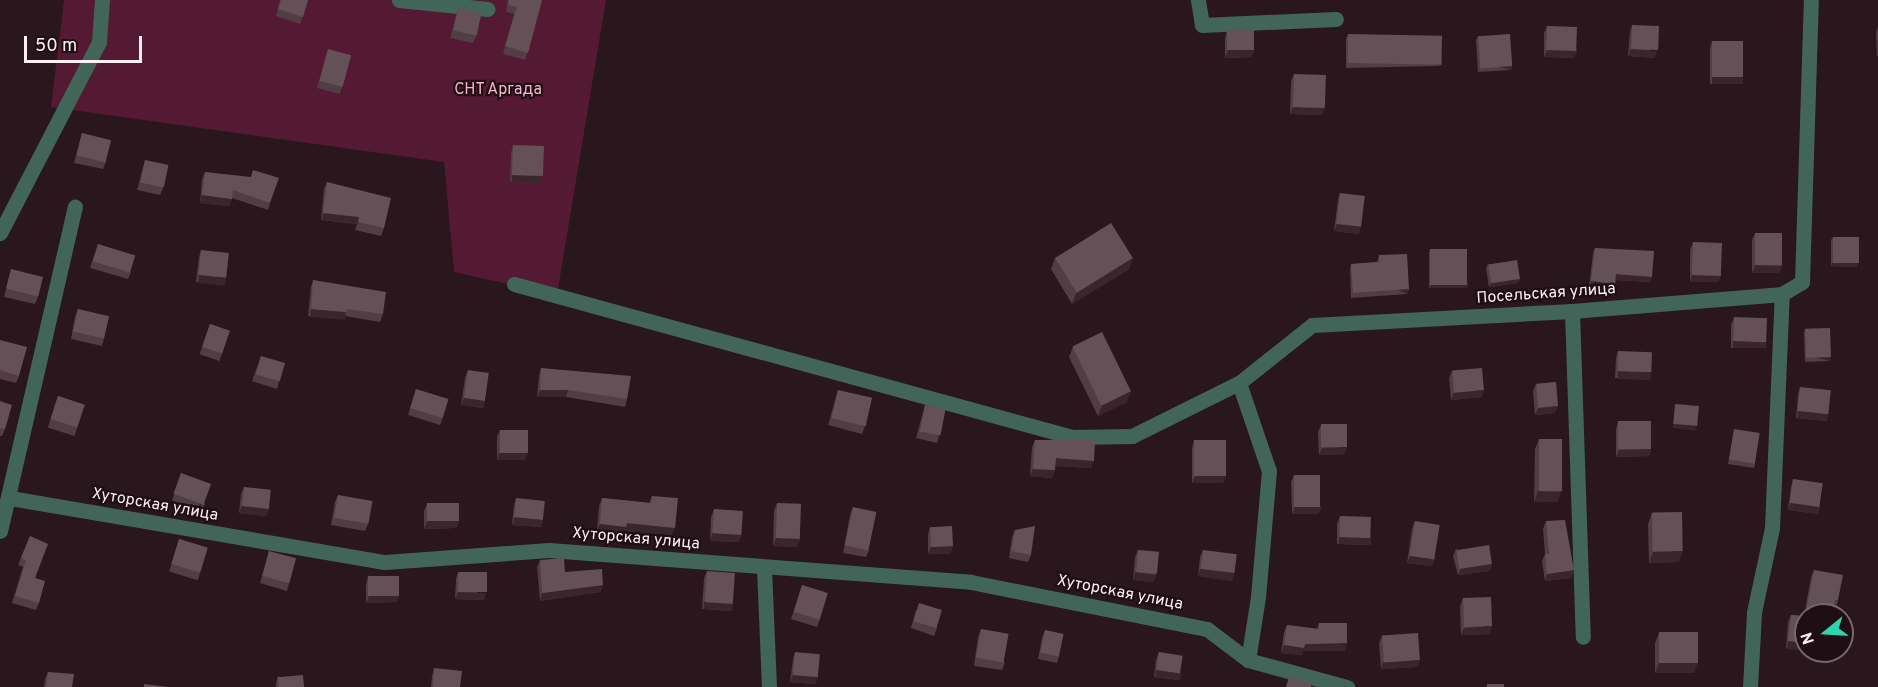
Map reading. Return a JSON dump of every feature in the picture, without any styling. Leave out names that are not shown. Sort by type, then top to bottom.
[{"type":"street","points":[[0,233],[99,42],[102,0]]},
{"type":"street","points":[[399,0],[489,9]]},
{"type":"street","points":[[1198,0],[1202,25],[1336,19]]},
{"type":"street","points":[[1750,687],[1754,612],[1772,528],[1782,294],[1802,282],[1811,0]]},
{"type":"street","points":[[0,531],[10,498],[75,207]]},
{"type":"street","points":[[514,284],[1072,437],[1132,436],[1239,383],[1269,471],[1258,597],[1248,660],[1347,687]]},
{"type":"street","name":"Посельская улица","points":[[1239,383],[1312,325],[1572,312],[1782,294]]},
{"type":"street","points":[[1572,312],[1583,637]]},
{"type":"street","name":"Хуторская улица","points":[[10,498],[385,562],[549,550],[971,582],[1207,629],[1248,660]]},
{"type":"street","points":[[764,568],[769,687]]},
{"type":"green space","name":"СНТ Аргада","points":[[64,0],[606,0],[557,295],[454,272],[444,162],[51,107]]},
{"type":"building","points":[[281,0],[308,0],[303,17],[278,9]]},
{"type":"building","points":[[509,0],[542,0],[528,53],[505,46],[517,7],[508,5]]},
{"type":"building","points":[[458,8],[481,13],[477,35],[453,30]]},
{"type":"building","points":[[1632,25],[1659,26],[1658,50],[1631,49]]},
{"type":"building","points":[[1547,26],[1577,27],[1576,51],[1546,50]]},
{"type":"building","points":[[1227,30],[1254,30],[1254,50],[1227,50]]},
{"type":"building","points":[[1348,34],[1442,36],[1441,65],[1347,63]]},
{"type":"building","points":[[1510,34],[1512,66],[1480,68],[1478,36]]},
{"type":"building","points":[[1712,41],[1743,41],[1743,77],[1712,77]]},
{"type":"building","points":[[328,49],[351,55],[343,87],[319,81]]},
{"type":"building","points":[[1294,74],[1326,75],[1325,108],[1293,107]]},
{"type":"building","points":[[82,133],[111,140],[106,163],[76,155]]},
{"type":"building","points":[[513,145],[544,146],[543,176],[512,175]]},
{"type":"building","points":[[145,160],[168,165],[164,187],[140,182]]},
{"type":"building","points":[[253,170],[279,178],[270,203],[233,190],[232,199],[202,195],[205,172],[251,177]]},
{"type":"building","points":[[327,182],[391,198],[384,228],[358,222],[359,217],[323,213]]},
{"type":"building","points":[[1340,193],[1365,196],[1361,227],[1336,224]]},
{"type":"building","points":[[1111,223],[1133,258],[1077,293],[1055,258]]},
{"type":"building","points":[[1755,233],[1782,233],[1782,265],[1755,265]]},
{"type":"building","points":[[1833,237],[1859,237],[1859,263],[1833,263]]},
{"type":"building","points":[[1693,242],[1722,243],[1721,276],[1692,275]]},
{"type":"building","points":[[98,244],[135,255],[130,273],[93,261]]},
{"type":"building","points":[[1595,248],[1654,251],[1652,277],[1616,274],[1615,284],[1591,281]]},
{"type":"building","points":[[1430,249],[1467,249],[1467,285],[1430,285]]},
{"type":"building","points":[[201,250],[229,253],[226,278],[198,275]]},
{"type":"building","points":[[1407,254],[1409,289],[1353,293],[1351,264],[1379,262],[1379,255]]},
{"type":"building","points":[[1517,260],[1520,279],[1491,283],[1488,265]]},
{"type":"building","points":[[11,269],[43,277],[38,296],[6,288]]},
{"type":"building","points":[[313,280],[386,292],[383,314],[347,309],[346,312],[311,309]]},
{"type":"building","points":[[78,309],[109,316],[104,339],[73,331]]},
{"type":"building","points":[[1734,317],[1767,318],[1766,342],[1733,341]]},
{"type":"building","points":[[210,324],[230,331],[222,354],[202,347]]},
{"type":"building","points":[[1830,328],[1831,357],[1806,358],[1805,329]]},
{"type":"building","points":[[1102,332],[1131,391],[1101,406],[1072,346]]},
{"type":"building","points":[[0,340],[27,347],[19,376],[0,370]]},
{"type":"building","points":[[1618,351],[1652,352],[1651,372],[1617,371]]},
{"type":"building","points":[[261,356],[285,363],[280,381],[256,374]]},
{"type":"building","points":[[541,368],[631,376],[627,399],[568,390],[540,390]]},
{"type":"building","points":[[1482,368],[1484,390],[1454,393],[1452,371]]},
{"type":"building","points":[[468,370],[489,373],[485,401],[464,398]]},
{"type":"building","points":[[1556,382],[1558,406],[1538,408],[1536,384]]},
{"type":"building","points":[[1800,387],[1831,390],[1828,414],[1797,411]]},
{"type":"building","points":[[416,389],[449,399],[443,418],[410,408]]},
{"type":"building","points":[[838,390],[872,398],[866,426],[831,418]]},
{"type":"building","points":[[58,396],[85,405],[77,427],[51,419]]},
{"type":"building","points":[[0,401],[12,405],[5,429],[0,428]]},
{"type":"building","points":[[1675,404],[1699,406],[1697,426],[1673,424]]},
{"type":"building","points":[[925,405],[946,409],[940,436],[920,432]]},
{"type":"building","points":[[1618,421],[1651,421],[1651,449],[1618,449]]},
{"type":"building","points":[[1321,424],[1347,424],[1347,447],[1321,447]]},
{"type":"building","points":[[1734,429],[1760,433],[1755,464],[1729,460]]},
{"type":"building","points":[[500,430],[528,430],[528,453],[500,453]]},
{"type":"building","points":[[1539,439],[1562,439],[1562,491],[1539,491]]},
{"type":"building","points":[[1035,440],[1095,440],[1094,461],[1056,458],[1055,470],[1033,469]]},
{"type":"building","points":[[1194,440],[1226,440],[1226,476],[1194,476]]},
{"type":"building","points":[[181,473],[211,484],[204,505],[173,494]]},
{"type":"building","points":[[1294,475],[1320,475],[1320,507],[1294,507]]},
{"type":"building","points":[[1793,479],[1823,483],[1819,507],[1790,503]]},
{"type":"building","points":[[244,487],[271,490],[269,509],[242,506]]},
{"type":"building","points":[[338,495],[372,501],[368,524],[334,518]]},
{"type":"building","points":[[652,496],[678,498],[675,528],[627,523],[626,527],[600,524],[602,498],[651,503]]},
{"type":"building","points":[[516,498],[545,501],[543,520],[514,517]]},
{"type":"building","points":[[427,503],[459,503],[459,521],[427,521]]},
{"type":"building","points":[[777,503],[801,504],[800,539],[776,538]]},
{"type":"building","points":[[853,507],[876,512],[868,550],[845,545]]},
{"type":"building","points":[[714,509],[743,511],[741,535],[712,533]]},
{"type":"building","points":[[1682,512],[1683,551],[1653,552],[1652,513]]},
{"type":"building","points":[[1340,516],[1371,517],[1370,538],[1339,537]]},
{"type":"building","points":[[1565,520],[1574,570],[1547,574],[1545,554],[1549,554],[1546,521]]},
{"type":"building","points":[[1415,521],[1440,525],[1434,559],[1410,556]]},
{"type":"building","points":[[952,526],[953,546],[931,547],[930,527]]},
{"type":"building","points":[[1035,526],[1031,555],[1011,551],[1015,530]]},
{"type":"building","points":[[30,536],[48,544],[35,578],[45,581],[39,603],[15,596],[26,560],[21,558]]},
{"type":"building","points":[[179,539],[208,548],[200,573],[171,564]]},
{"type":"building","points":[[1489,545],[1492,564],[1459,569],[1456,550]]},
{"type":"building","points":[[1138,550],[1159,552],[1157,574],[1136,572]]},
{"type":"building","points":[[1203,550],[1237,554],[1234,573],[1201,569]]},
{"type":"building","points":[[269,551],[296,558],[289,583],[262,576]]},
{"type":"building","points":[[564,558],[565,572],[602,569],[603,585],[542,593],[540,560]]},
{"type":"building","points":[[1814,570],[1843,575],[1838,600],[1835,600],[1835,603],[1808,603]]},
{"type":"building","points":[[707,571],[735,573],[733,604],[705,602]]},
{"type":"building","points":[[458,572],[487,572],[487,592],[458,592]]},
{"type":"building","points":[[368,576],[399,576],[399,596],[368,596]]},
{"type":"building","points":[[802,585],[828,593],[820,620],[794,612]]},
{"type":"building","points":[[1491,597],[1492,626],[1464,627],[1463,598]]},
{"type":"building","points":[[919,603],[942,610],[936,628],[913,621]]},
{"type":"building","points":[[1791,615],[1794,615],[1794,642],[1788,641]]},
{"type":"building","points":[[1319,623],[1347,623],[1347,643],[1305,644],[1304,648],[1284,645],[1287,625],[1319,629]]},
{"type":"building","points":[[981,629],[1009,634],[1004,662],[976,658]]},
{"type":"building","points":[[1045,630],[1064,634],[1059,656],[1040,652]]},
{"type":"building","points":[[1659,632],[1698,632],[1698,663],[1659,663]]},
{"type":"building","points":[[1418,633],[1420,660],[1384,662],[1382,636]]},
{"type":"building","points":[[795,652],[820,654],[818,677],[793,675]]},
{"type":"building","points":[[1159,652],[1183,656],[1180,674],[1156,670]]},
{"type":"building","points":[[434,668],[462,671],[460,687],[433,687]]},
{"type":"building","points":[[48,672],[74,674],[72,687],[46,687]]},
{"type":"building","points":[[303,675],[304,687],[279,687],[278,677]]},
{"type":"building","points":[[1289,677],[1311,683],[1311,687],[1286,687]]},
{"type":"building","points":[[144,684],[168,687],[144,687]]},
{"type":"building","points":[[1487,684],[1504,684],[1504,687],[1487,687]]}]
